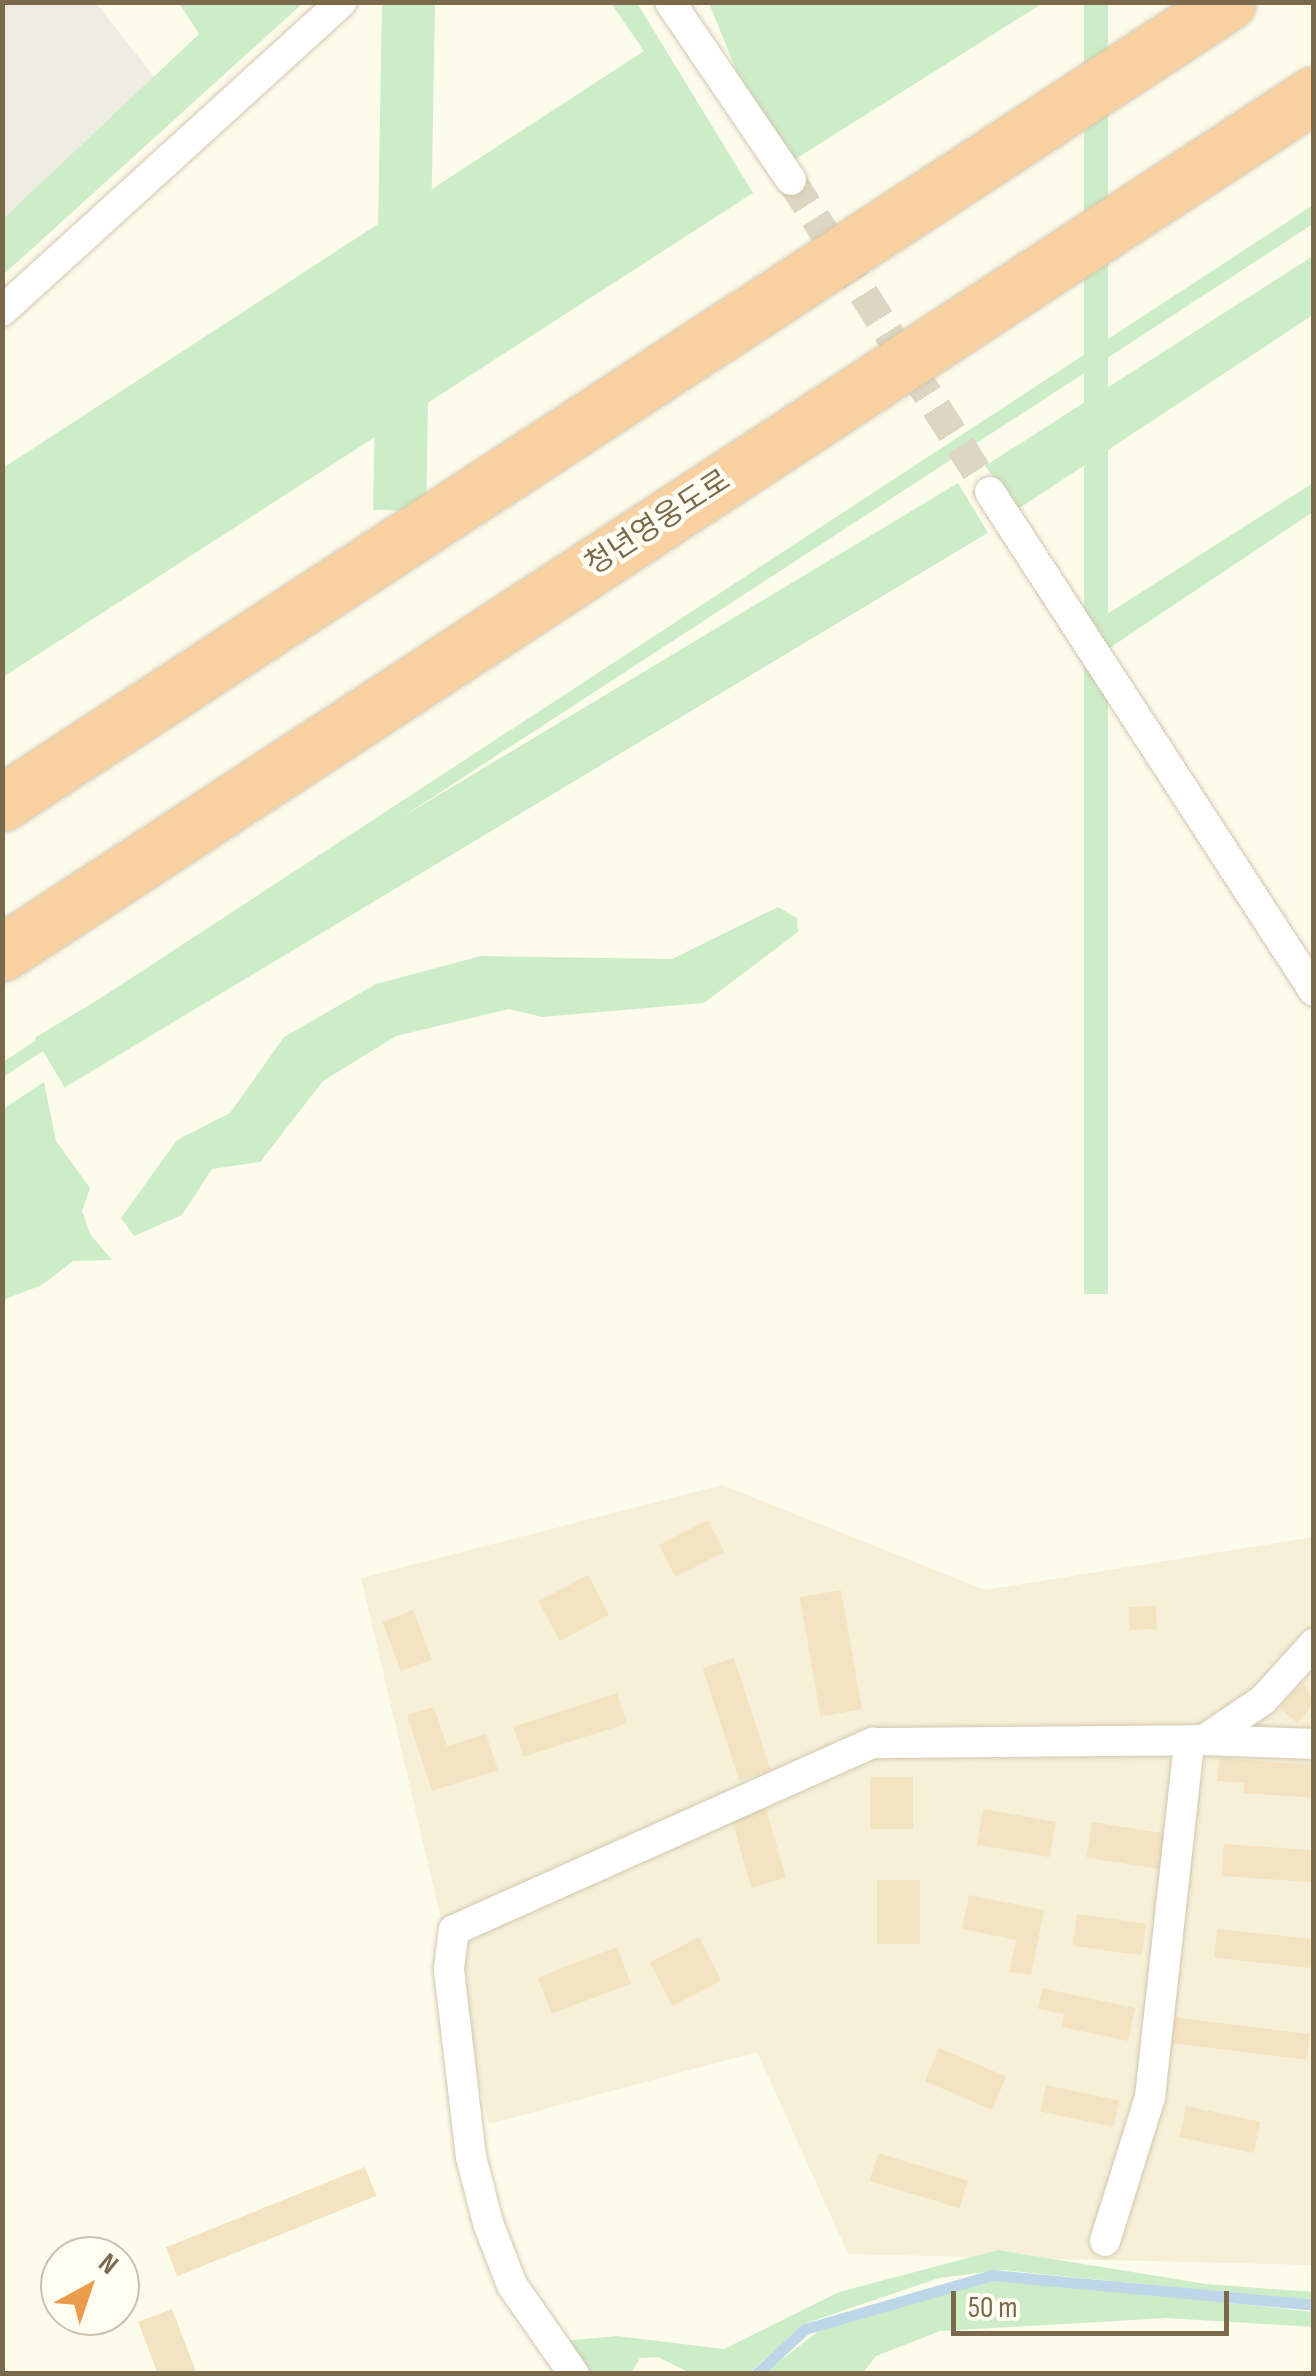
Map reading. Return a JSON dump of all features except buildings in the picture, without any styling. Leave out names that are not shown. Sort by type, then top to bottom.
[{"type":"highway","points":[[2,803],[1228,2]]},
{"type":"highway","name":"청년영웅도로","points":[[2,953],[1314,94]]},
{"type":"street","points":[[2,310],[342,2]]},
{"type":"street","points":[[670,2],[790,180]]},
{"type":"street","points":[[990,492],[1314,991]]},
{"type":"street","points":[[1196,1740],[1263,1700],[1314,1644]]},
{"type":"street","points":[[1105,2241],[1150,2096],[1196,1740]]},
{"type":"street","points":[[574,2374],[512,2285],[488,2223],[471,2157],[449,1969],[454,1930],[872,1743],[1196,1740],[1314,1744]]},
{"type":"shaded area","points":[[3,3],[96,3],[156,79],[3,219]]},
{"type":"shaded area","points":[[722,1485],[985,1590],[1313,1537],[1313,2265],[848,2254],[757,2052],[489,2124],[361,1578]]},
{"type":"green space","points":[[382,2],[435,3],[426,511],[373,510]]},
{"type":"green space","points":[[179,3],[303,3],[3,275],[3,219],[199,34]]},
{"type":"green space","points":[[611,3],[637,3],[753,193],[3,677],[3,468],[644,51]]},
{"type":"green space","points":[[709,3],[1043,3],[786,165],[755,117]]},
{"type":"green space","points":[[1084,3],[1108,3],[1108,1294],[1084,1294]]},
{"type":"green space","points":[[1313,205],[1313,224],[3,1077],[3,1062]]},
{"type":"green space","points":[[1313,256],[1313,315],[1018,509],[985,466]]},
{"type":"green space","points":[[958,483],[988,533],[65,1087],[35,1038]]},
{"type":"green space","points":[[1313,483],[1313,512],[1108,649],[1093,623]]},
{"type":"green space","points":[[778,907],[797,918],[798,932],[704,1003],[542,1017],[509,1009],[396,1036],[323,1081],[260,1162],[212,1169],[182,1215],[134,1236],[121,1218],[177,1140],[230,1113],[284,1037],[376,984],[481,956],[672,959]]},
{"type":"green space","points":[[44,1082],[56,1141],[90,1188],[82,1211],[90,1234],[112,1260],[73,1261],[42,1285],[3,1300],[3,1109]]},
{"type":"green space","points":[[998,2250],[1206,2284],[1313,2292],[1313,2301],[1002,2270],[939,2278],[804,2324],[749,2373],[690,2373],[658,2357],[640,2358],[631,2373],[587,2373],[562,2341],[617,2336],[724,2349],[839,2292]]},
{"type":"green space","points":[[1011,2279],[1313,2312],[1313,2327],[1167,2318],[940,2331],[876,2356],[863,2373],[764,2373],[820,2330],[968,2284]]},
{"type":"waterway","points":[[756,2374],[805,2329],[992,2275],[1314,2305]]},
{"type":"tunnel","points":[[791,180],[990,492]]}]
